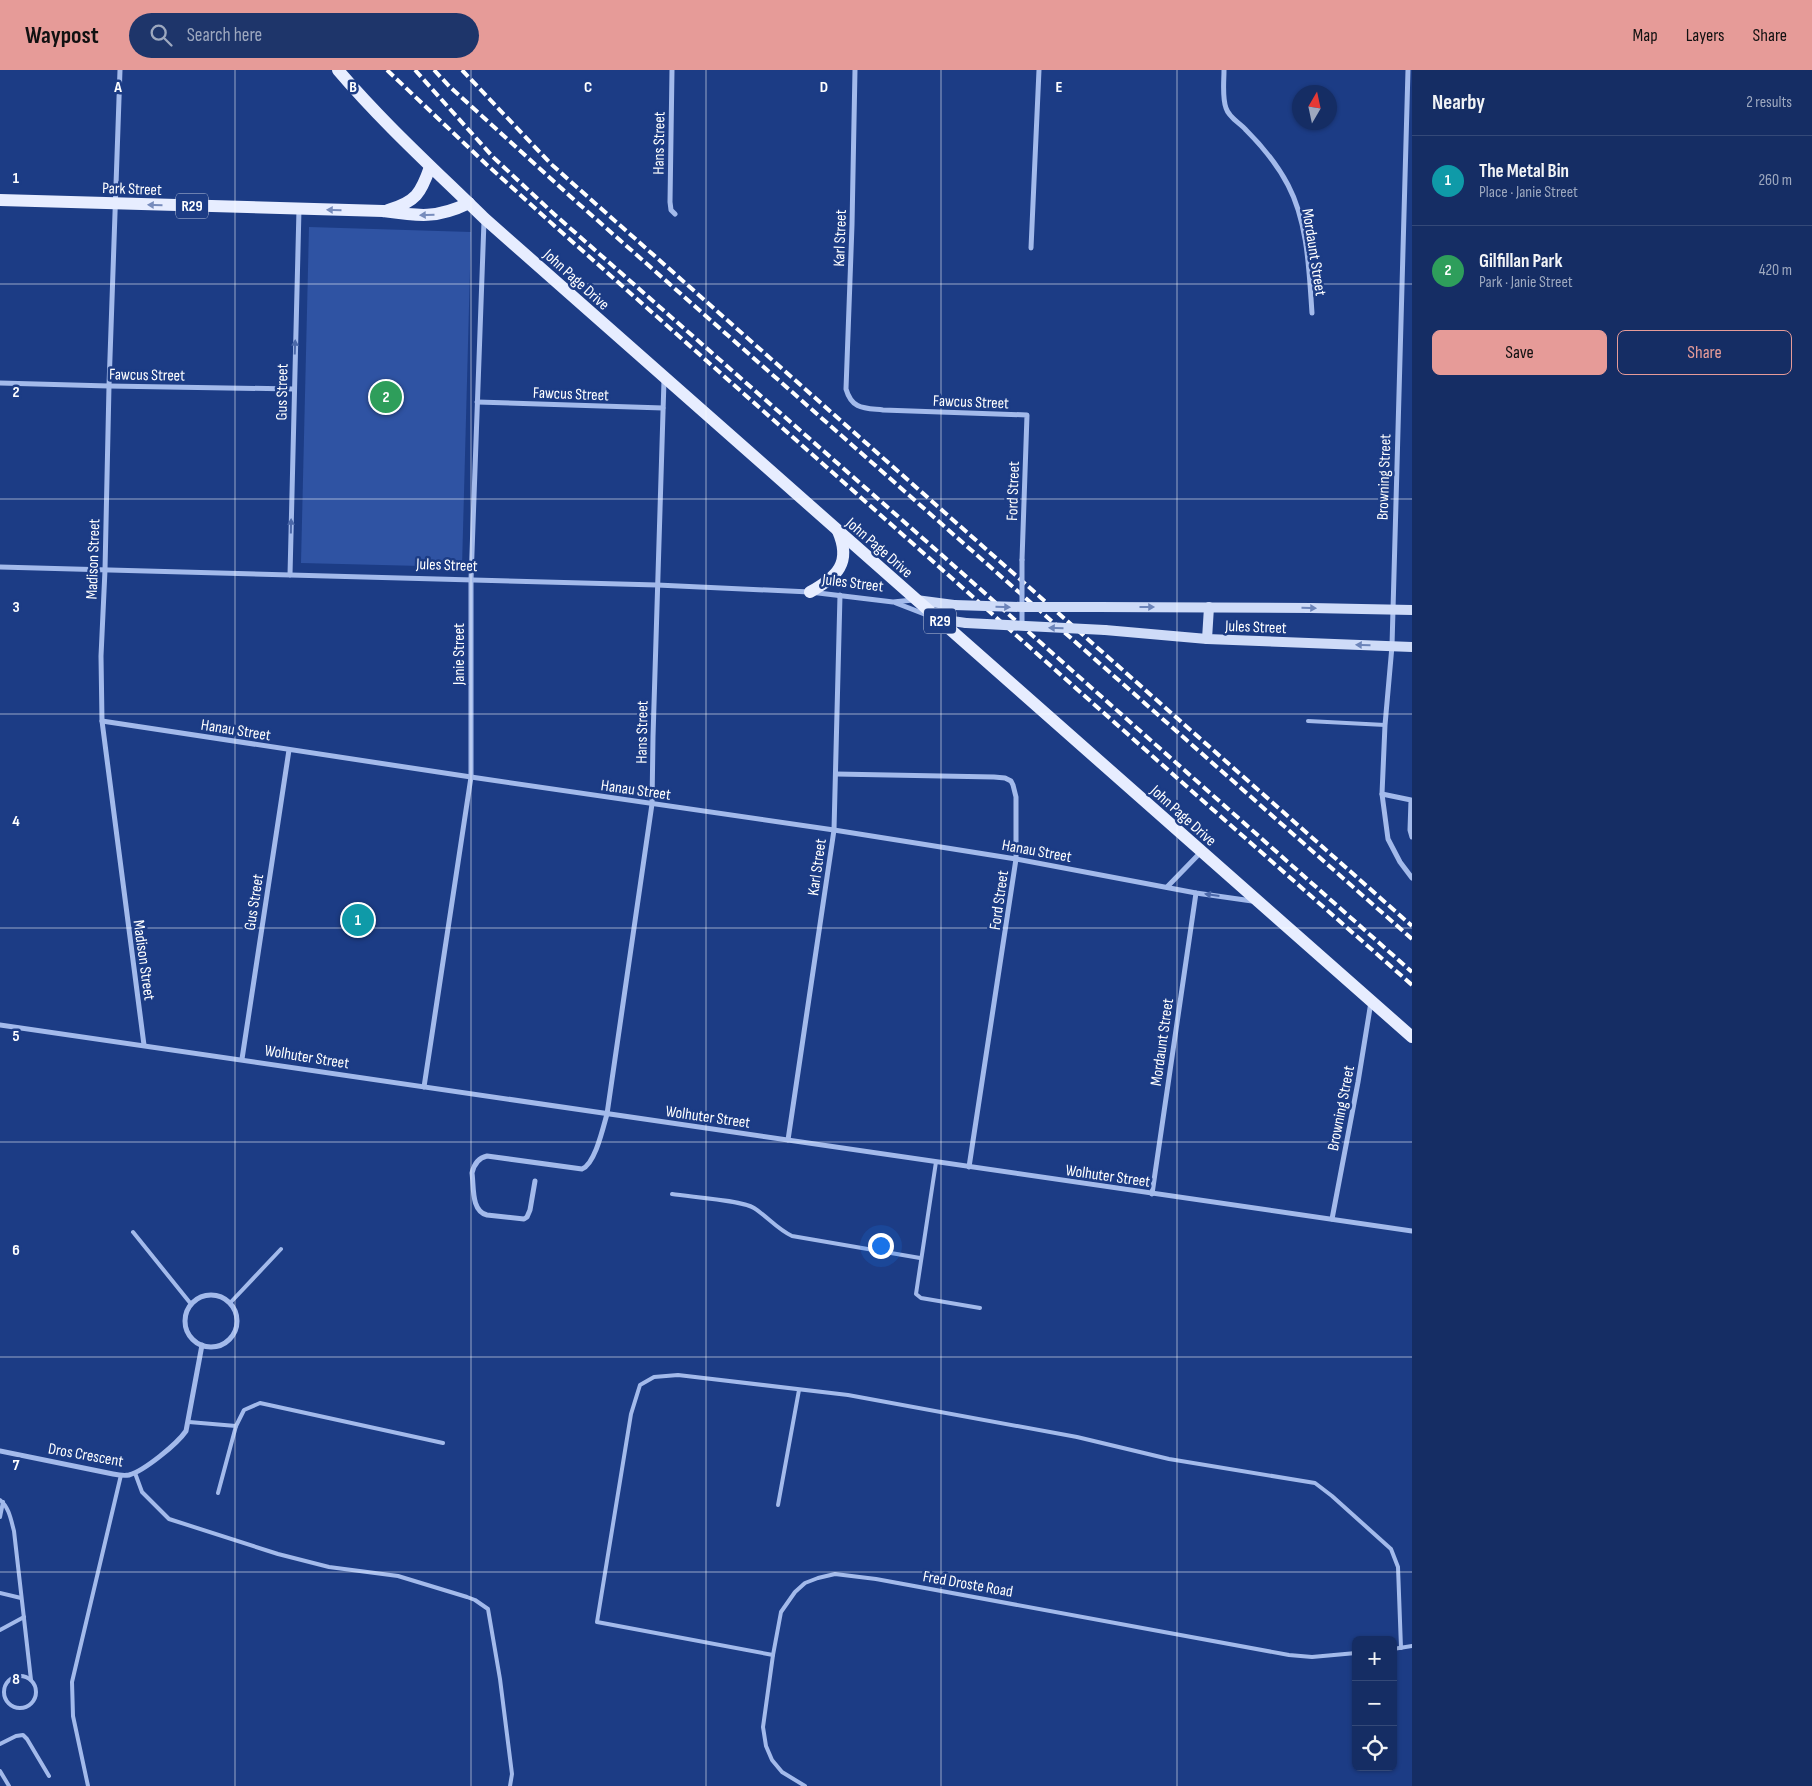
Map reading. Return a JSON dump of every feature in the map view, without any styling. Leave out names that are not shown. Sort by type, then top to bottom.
[{"type":"main road","name":"John Page Drive","points":[[338,70],[430,167],[484,218],[1412,1037]]},
{"type":"main road","name":"Park Street","points":[[383,212],[404,206],[416,196],[425,183],[430,167]]},
{"type":"main road","name":"Park Street","points":[[0,200],[429,215],[449,212],[469,203]]},
{"type":"main road","points":[[810,592],[832,579],[839,568],[843,542],[838,531]]},
{"type":"main road","name":"Jules Street","points":[[916,600],[954,605],[1022,607],[1412,610]]},
{"type":"main road","points":[[1207,639],[1209,607]]},
{"type":"main road","name":"Jules Street","points":[[936,618],[966,623],[1105,630],[1207,639],[1412,647]]},
{"type":"street","name":"Madison Street","points":[[120,70],[101,656],[102,721],[144,1045]]},
{"type":"street","name":"Hans Street","points":[[672,70],[670,202],[675,214]]},
{"type":"street","name":"Karl Street","points":[[855,70],[846,389],[848,398],[855,405]]},
{"type":"street","points":[[1031,248],[1039,70]]},
{"type":"street","name":"Mordaunt Street","points":[[1224,70],[1224,101],[1228,114],[1247,131],[1269,156],[1288,185],[1299,214],[1306,248],[1312,313]]},
{"type":"street","name":"Browning Street","points":[[1408,70],[1392,646],[1385,725],[1382,794],[1388,839],[1397,857],[1412,878]]},
{"type":"street","name":"Gus Street","points":[[290,575],[293,389],[299,210]]},
{"type":"street","name":"Janie Street","points":[[424,1086],[471,777],[470,580],[484,218]]},
{"type":"street","name":"Hans Street","points":[[535,1181],[530,1210],[524,1219],[482,1214],[476,1208],[472,1173],[473,1167],[478,1160],[487,1156],[582,1169],[593,1158],[607,1114],[652,804],[664,378]]},
{"type":"street","name":"Fawcus Street","points":[[0,382],[293,389]]},
{"type":"street","name":"Fawcus Street","points":[[477,402],[663,408]]},
{"type":"street","name":"Fawcus Street","points":[[855,405],[883,410],[1026,415]]},
{"type":"street","name":"Ford Street","points":[[1022,627],[1026,415]]},
{"type":"street","name":"Jules Street","points":[[0,567],[657,585],[810,592],[840,594],[893,602],[936,618]]},
{"type":"street","name":"Karl Street","points":[[788,1140],[834,830],[840,594]]},
{"type":"street","name":"Jules Street","points":[[893,602],[916,600]]},
{"type":"street","name":"Hanau Street","points":[[102,721],[834,830],[1016,859],[1196,893],[1257,901]]},
{"type":"street","name":"Gus Street","points":[[242,1059],[289,750]]},
{"type":"street","name":"Ford Street","points":[[836,774],[1005,778],[1011,781],[1016,797],[1016,859],[969,1167]]},
{"type":"street","points":[[1382,794],[1412,800],[1410,830],[1412,837]]},
{"type":"street","points":[[1166,887],[1201,852]]},
{"type":"street","name":"Mordaunt Street","points":[[1152,1194],[1196,893]]},
{"type":"street","name":"Browning Street","points":[[1332,1220],[1371,1001]]},
{"type":"street","name":"Wolhuter Street","points":[[0,1025],[1412,1231]]},
{"type":"street","points":[[210,1295],[221,1297],[230,1303],[236,1313],[237,1324],[233,1335],[224,1343],[213,1347],[202,1345],[192,1338],[186,1327],[186,1315],[191,1304],[200,1297],[210,1295]]},
{"type":"street","name":"Dros Crescent","points":[[0,1451],[121,1475],[135,1473],[180,1439],[186,1431],[202,1345]]},
{"type":"lane","points":[[1308,721],[1385,725]]},
{"type":"lane","points":[[936,1162],[916,1294],[921,1298],[980,1308]]},
{"type":"lane","points":[[672,1194],[753,1207],[781,1231],[792,1236],[920,1258]]},
{"type":"lane","points":[[133,1232],[191,1304]]},
{"type":"lane","points":[[230,1303],[281,1249]]},
{"type":"lane","points":[[773,1654],[598,1622],[631,1414],[640,1386],[654,1377],[678,1375],[848,1394],[1077,1437],[1169,1459],[1315,1483],[1391,1549],[1398,1567],[1401,1648]]},
{"type":"lane","points":[[778,1505],[799,1390]]},
{"type":"lane","points":[[218,1493],[236,1426],[244,1410],[260,1403],[443,1443]]},
{"type":"lane","points":[[189,1422],[236,1426]]},
{"type":"lane","points":[[135,1473],[142,1492],[169,1518],[278,1554],[321,1564],[398,1576],[467,1597],[488,1609],[500,1680],[512,1774],[510,1786]]},
{"type":"lane","points":[[88,1786],[73,1716],[72,1682],[121,1475]]},
{"type":"lane","points":[[0,1517],[2,1501]]},
{"type":"lane","points":[[2,1501],[9,1511],[14,1531],[30,1680],[36,1690],[32,1702],[26,1706],[20,1708],[8,1702],[5,1696],[7,1683],[12,1679],[22,1676],[30,1680]]},
{"type":"lane","name":"Fred Droste Road","points":[[805,1786],[782,1772],[772,1760],[766,1746],[763,1727],[781,1612],[795,1592],[805,1583],[818,1578],[835,1574],[876,1579],[1289,1655],[1312,1657],[1352,1653]]},
{"type":"lane","points":[[0,1593],[22,1598]]},
{"type":"lane","points":[[0,1630],[24,1617]]},
{"type":"lane","points":[[1397,1648],[1412,1646]]},
{"type":"lane","points":[[0,1700],[5,1696]]},
{"type":"lane","points":[[0,1744],[16,1736],[23,1735],[49,1776]]},
{"type":"lane","points":[[0,1771],[9,1786]]},
{"type":"shaded area","points":[[309,227],[471,232],[462,567],[301,563]]},
{"type":"railway","points":[[387,70],[558,229],[1412,985]]},
{"type":"railway","points":[[415,70],[493,157],[554,214],[1412,972]]},
{"type":"railway","points":[[434,70],[450,87],[571,197],[1412,939]]},
{"type":"railway","points":[[462,70],[551,164],[1412,926]]},
{"type":"place","name":"Gilfillan Park","points":[[386,397]]},
{"type":"place","name":"The Metal Bin","points":[[358,920]]}]
